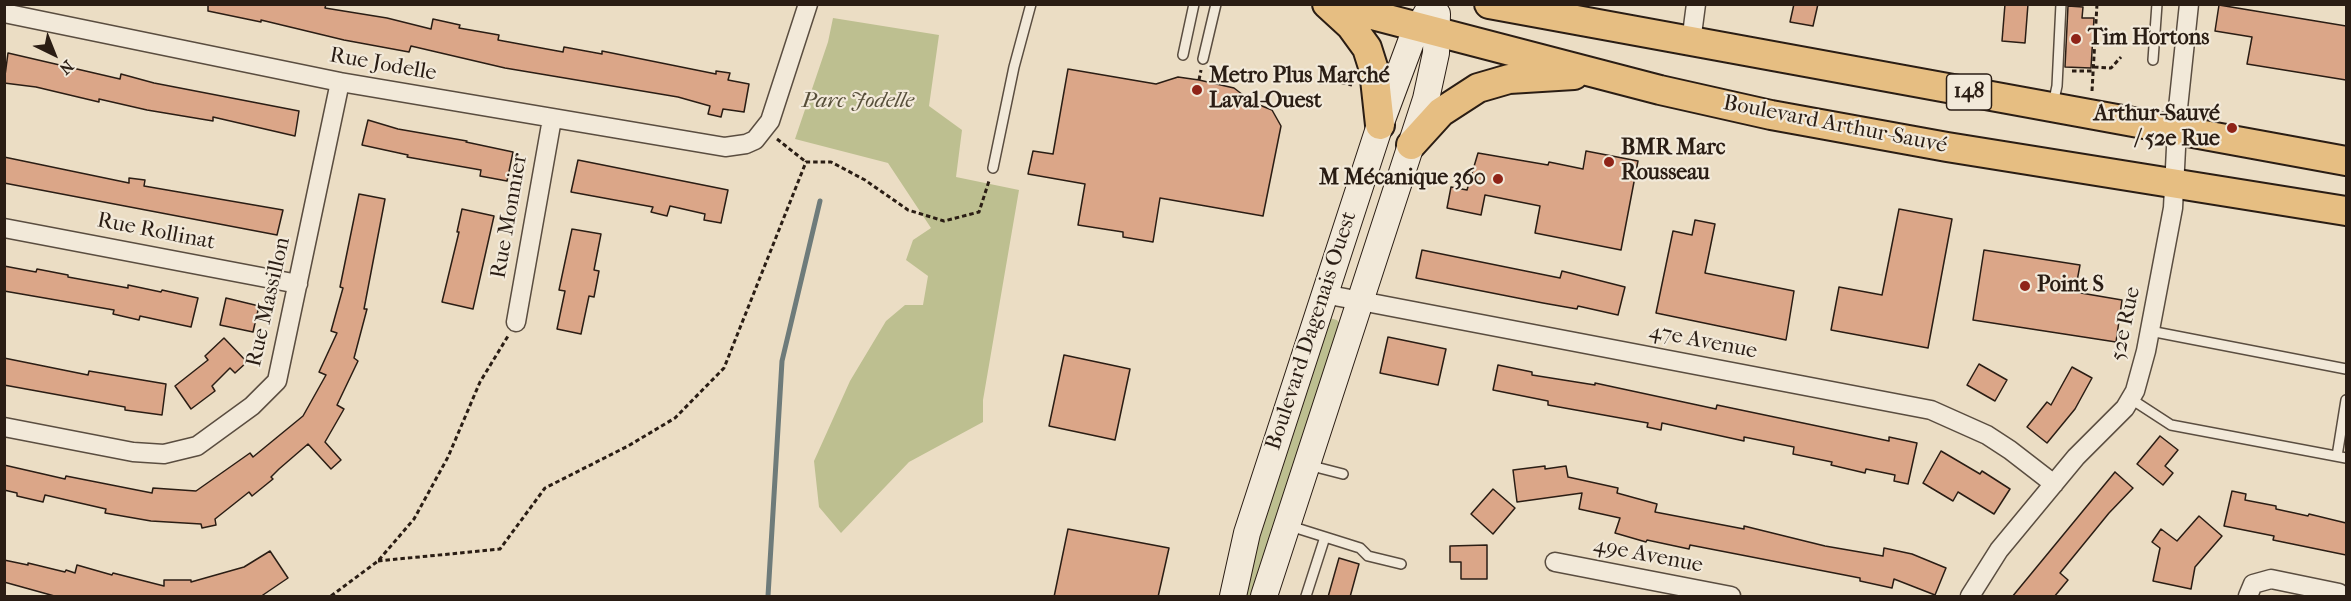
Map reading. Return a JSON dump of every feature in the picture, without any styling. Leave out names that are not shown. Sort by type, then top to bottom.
[{"type":"main road","name":"Boulevard Arthur-Sauvé","points":[[1329,4],[1432,17],[1591,72],[1676,94],[1783,117],[1936,145],[2346,211]]},
{"type":"main road","points":[[1329,4],[1351,26],[1367,48],[1374,70],[1380,125]]},
{"type":"main road","name":"148","points":[[1489,4],[1573,12],[1691,42],[2346,161]]},
{"type":"main road","name":"Boulevard Dagenais Ouest","points":[[1233,597],[1247,533],[1380,125],[1406,53],[1432,17]]},
{"type":"main road","name":"Boulevard Dagenais Ouest","points":[[1264,597],[1433,71],[1432,17]]},
{"type":"main road","points":[[1411,145],[1441,112],[1478,88],[1509,79],[1551,78],[1591,72]]},
{"type":"street","points":[[760,135],[785,81],[808,4]]},
{"type":"street","points":[[1691,42],[1696,4]]},
{"type":"street","name":"52e Rue","points":[[1970,597],[1999,550],[2076,457],[2131,399],[2142,370],[2173,208],[2177,130],[2189,4]]},
{"type":"street","name":"Rue Jodelle","points":[[4,13],[340,82],[724,147],[746,144],[760,135]]},
{"type":"street","name":"Rue Massillon","points":[[4,427],[133,452],[164,454],[197,446],[252,406],[277,381],[340,82]]},
{"type":"street","name":"Rue Monnier","points":[[516,322],[552,119]]},
{"type":"street","name":"Rue Rollinat","points":[[4,228],[298,284]]},
{"type":"street","name":"47e Avenue","points":[[1324,294],[1931,410],[1987,435],[2054,484]]},
{"type":"street","name":"49e Avenue","points":[[1555,562],[1731,597]]},
{"type":"street","points":[[2248,597],[2253,584],[2271,579],[2339,593],[2342,597]]},
{"type":"lane","points":[[993,168],[1014,68],[1031,4]]},
{"type":"lane","points":[[1183,55],[1194,4]]},
{"type":"lane","points":[[1203,59],[1216,4]]},
{"type":"lane","points":[[2053,107],[2061,4]]},
{"type":"lane","points":[[2153,60],[2157,4]]},
{"type":"lane","points":[[2150,331],[2346,369]]},
{"type":"lane","points":[[2131,399],[2171,425],[2342,457],[2346,400]]},
{"type":"lane","points":[[1307,464],[1343,474]]},
{"type":"lane","points":[[1288,525],[1360,548],[1368,556],[1401,564]]},
{"type":"lane","points":[[1306,597],[1325,537]]},
{"type":"path","points":[[2092,94],[2097,4]]},
{"type":"path","points":[[2064,70],[2111,68],[2121,57]]},
{"type":"path","points":[[1319,83],[1335,81],[1353,86]]},
{"type":"path","points":[[760,135],[806,162],[831,162],[865,180],[908,210],[944,221],[979,212],[993,168]]},
{"type":"path","points":[[378,561],[500,549],[545,488],[628,446],[675,418],[724,368],[806,162]]},
{"type":"path","points":[[332,597],[378,561],[414,519],[448,457],[480,382],[516,322]]},
{"type":"green space","name":"Parc Jodelle","points":[[833,18],[939,35],[929,106],[962,130],[956,177],[1019,190],[983,400],[983,422],[909,462],[841,533],[819,507],[814,461],[850,381],[886,321],[905,305],[923,305],[928,276],[906,260],[913,240],[931,228],[888,163],[795,139],[828,42]]},
{"type":"green space","points":[[1329,318],[1337,320],[1341,325],[1254,596],[1243,596],[1255,534]]},
{"type":"building","points":[[208,4],[326,4],[325,8],[387,18],[431,29],[433,19],[460,25],[459,28],[499,35],[498,40],[563,52],[564,47],[602,54],[602,51],[716,74],[716,71],[730,73],[728,80],[749,84],[744,112],[723,109],[721,117],[708,114],[710,106],[678,97],[505,68],[411,46],[409,52],[344,40],[261,20],[261,22],[208,11]]},
{"type":"building","points":[[1794,4],[1818,4],[1813,26],[1790,22]]},
{"type":"building","points":[[2005,4],[2028,4],[2025,43],[2002,41]]},
{"type":"building","points":[[2219,5],[2346,26],[2346,80],[2247,64],[2252,37],[2215,31]]},
{"type":"building","points":[[2068,6],[2083,7],[2082,18],[2094,18],[2091,68],[2065,67]]},
{"type":"building","points":[[8,53],[120,79],[121,74],[154,83],[299,111],[295,136],[213,117],[213,121],[4,83]]},
{"type":"building","points":[[1068,69],[1156,84],[1178,77],[1199,80],[1234,88],[1252,102],[1272,110],[1281,126],[1263,216],[1160,198],[1153,242],[1123,237],[1123,232],[1078,225],[1085,184],[1028,174],[1033,151],[1053,154]]},
{"type":"building","points":[[368,120],[398,129],[513,152],[507,181],[480,176],[481,170],[407,157],[408,155],[362,145]]},
{"type":"building","points":[[1586,151],[1638,161],[1621,250],[1535,233],[1540,206],[1485,195],[1481,215],[1447,208],[1451,187],[1467,190],[1478,153],[1583,169]]},
{"type":"building","points":[[4,157],[129,183],[129,178],[145,180],[144,186],[283,210],[277,235],[4,183]]},
{"type":"building","points":[[578,160],[728,190],[721,223],[704,220],[705,214],[670,206],[667,216],[651,212],[653,207],[571,192]]},
{"type":"building","points":[[359,194],[385,199],[364,309],[367,309],[354,358],[358,361],[337,405],[344,409],[325,442],[341,460],[331,469],[308,444],[271,477],[273,479],[252,496],[249,492],[215,519],[216,525],[202,528],[201,524],[151,521],[105,513],[106,509],[45,495],[43,502],[17,496],[17,493],[4,490],[4,465],[65,479],[66,476],[152,493],[153,488],[196,491],[250,453],[253,457],[303,416],[326,375],[319,372],[337,333],[331,331],[343,288],[340,287]]},
{"type":"building","points":[[462,209],[494,216],[473,309],[442,302],[459,232],[457,232]]},
{"type":"building","points":[[1899,209],[1952,219],[1928,348],[1831,330],[1839,287],[1882,295]]},
{"type":"building","points":[[1695,220],[1715,224],[1705,273],[1794,291],[1786,340],[1656,313],[1673,231],[1692,235]]},
{"type":"building","points":[[572,229],[601,234],[594,270],[599,271],[594,297],[589,296],[581,334],[557,329],[565,291],[559,290]]},
{"type":"building","points":[[1422,250],[1560,278],[1562,271],[1625,287],[1618,315],[1416,278]]},
{"type":"building","points":[[1984,250],[2080,265],[2075,292],[2122,300],[2116,342],[1973,320]]},
{"type":"building","points":[[4,266],[36,272],[37,269],[128,288],[128,285],[198,298],[191,327],[140,316],[139,320],[113,314],[114,310],[4,291]]},
{"type":"building","points":[[226,298],[259,306],[253,332],[220,325]]},
{"type":"building","points":[[1388,337],[1446,349],[1438,385],[1380,373]]},
{"type":"building","points":[[224,338],[247,362],[235,373],[230,368],[212,386],[215,391],[191,409],[175,386],[208,360],[205,356]]},
{"type":"building","points":[[1064,355],[1130,369],[1115,440],[1049,426]]},
{"type":"building","points":[[4,358],[88,375],[89,371],[166,384],[162,415],[125,410],[125,407],[4,385]]},
{"type":"building","points":[[1979,364],[2007,380],[1995,401],[1967,385]]},
{"type":"building","points":[[1498,365],[1532,372],[1532,375],[1595,385],[1595,383],[1716,409],[1717,405],[1889,441],[1889,437],[1917,443],[1908,484],[1894,481],[1895,475],[1866,469],[1865,473],[1831,465],[1832,462],[1793,454],[1794,447],[1744,437],[1744,441],[1662,423],[1661,430],[1647,427],[1648,423],[1548,405],[1548,401],[1493,390]]},
{"type":"building","points":[[2072,367],[2092,378],[2075,409],[2047,443],[2027,427],[2047,402],[2051,405]]},
{"type":"building","points":[[2160,436],[2178,450],[2165,466],[2173,473],[2163,485],[2137,464]]},
{"type":"building","points":[[1941,451],[1980,474],[1982,471],[2010,489],[1994,514],[1958,492],[1953,501],[1923,483]]},
{"type":"building","points":[[1545,466],[1545,469],[1566,466],[1568,477],[1618,488],[1617,493],[1657,504],[1655,512],[1744,529],[1744,526],[1825,546],[1883,556],[1884,548],[1912,554],[1946,568],[1935,595],[1894,579],[1892,588],[1860,581],[1860,578],[1690,545],[1689,549],[1647,540],[1646,542],[1615,533],[1620,518],[1579,509],[1582,493],[1517,502],[1513,470]]},
{"type":"building","points":[[2115,472],[2133,488],[2109,513],[2060,573],[2068,580],[2054,597],[2012,597]]},
{"type":"building","points":[[1493,489],[1515,508],[1493,534],[1471,514]]},
{"type":"building","points":[[2232,491],[2246,494],[2245,500],[2276,506],[2276,509],[2346,523],[2346,555],[2273,540],[2274,536],[2224,526]]},
{"type":"building","points":[[2199,516],[2222,536],[2195,567],[2191,589],[2153,581],[2160,548],[2152,542],[2161,529],[2177,541]]},
{"type":"building","points":[[1068,529],[1169,548],[1158,597],[1054,597]]},
{"type":"building","points":[[1487,545],[1487,579],[1461,579],[1461,562],[1450,562],[1450,546]]},
{"type":"building","points":[[270,551],[288,578],[260,597],[58,597],[4,582],[4,560],[75,573],[77,565],[164,586],[164,580],[191,580],[191,582],[244,567]]},
{"type":"building","points":[[1339,558],[1359,564],[1350,597],[1328,597]]},
{"type":"waterway","points":[[768,596],[782,361],[820,201]]},
{"type":"place","name":"Tim Hortons","points":[[2076,39]]},
{"type":"place","name":"Metro Plus Marché Laval-Ouest","points":[[1197,90]]},
{"type":"place","name":"Arthur-Sauvé / 52e Rue","points":[[2232,128]]},
{"type":"place","name":"BMR Marc Rousseau","points":[[1609,162]]},
{"type":"place","name":"M Mécanique 360","points":[[1498,179]]},
{"type":"place","name":"Point S","points":[[2025,286]]}]
